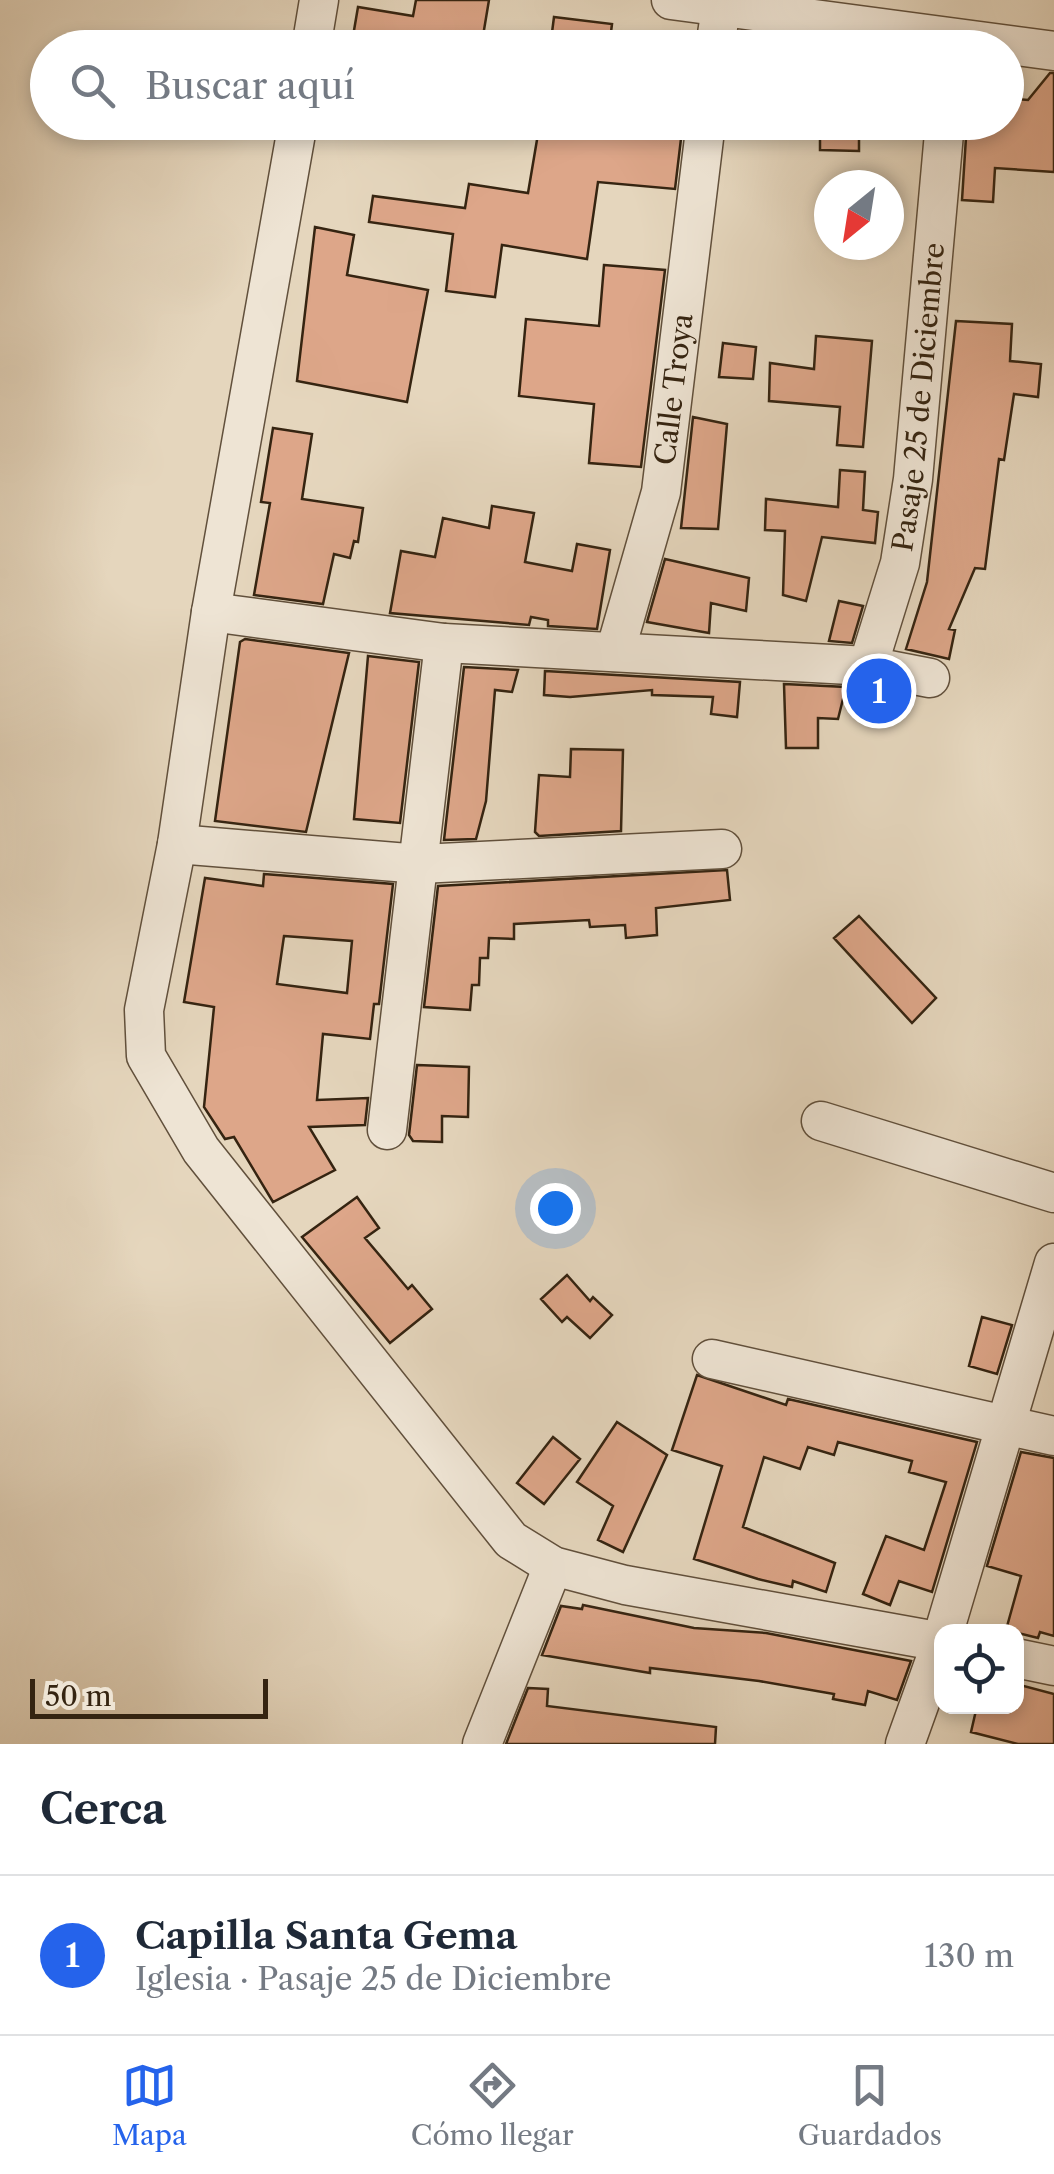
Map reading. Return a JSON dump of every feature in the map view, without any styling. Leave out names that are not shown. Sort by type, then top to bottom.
[{"type":"street","points":[[314,30],[320,0]]},
{"type":"street","points":[[671,0],[873,30]]},
{"type":"street","points":[[718,30],[721,7]]},
{"type":"street","points":[[1024,48],[1054,51]]},
{"type":"street","points":[[295,140],[212,612],[177,844],[144,1010],[146,1056],[200,1150],[511,1540],[553,1566],[625,1585],[934,1641]]},
{"type":"street","name":"Calle Troya","points":[[615,652],[661,492],[704,140]]},
{"type":"street","name":"Pasaje 25 de Diciembre","points":[[868,666],[900,564],[912,480],[944,140]]},
{"type":"street","points":[[212,612],[444,643],[868,666],[930,678]]},
{"type":"street","points":[[387,1130],[444,643]]},
{"type":"street","points":[[177,844],[420,864],[722,848]]},
{"type":"street","points":[[822,1121],[1054,1193]]},
{"type":"street","points":[[946,1624],[1054,1263]]},
{"type":"street","points":[[712,1359],[1054,1436]]},
{"type":"street","points":[[482,1744],[553,1566]]},
{"type":"street","points":[[1024,1660],[1054,1666]]},
{"type":"street","points":[[905,1744],[934,1662]]},
{"type":"building","points":[[416,0],[489,0],[484,30],[354,30],[358,7],[413,16]]},
{"type":"building","points":[[554,17],[612,24],[611,30],[552,30]]},
{"type":"building","points":[[1054,73],[1054,172],[995,168],[993,202],[962,200],[966,140],[1024,140],[1024,100]]},
{"type":"building","points":[[537,140],[681,140],[675,189],[598,182],[587,259],[502,245],[495,297],[446,291],[453,234],[369,222],[373,196],[465,208],[469,184],[528,193]]},
{"type":"building","points":[[820,140],[859,140],[859,151],[820,150]]},
{"type":"building","points":[[315,227],[354,235],[347,275],[428,290],[407,402],[297,381]]},
{"type":"building","points":[[604,265],[665,270],[641,467],[589,463],[594,404],[519,396],[526,319],[599,326]]},
{"type":"building","points":[[956,321],[1012,324],[1010,361],[1041,364],[1038,397],[1014,394],[1004,460],[999,459],[985,569],[975,568],[949,629],[955,630],[949,659],[906,649],[927,582]]},
{"type":"building","points":[[816,336],[872,341],[863,447],[837,445],[840,407],[769,401],[770,363],[814,369]]},
{"type":"building","points":[[723,343],[756,347],[753,379],[719,377]]},
{"type":"building","points":[[693,417],[727,424],[718,529],[681,528]]},
{"type":"building","points":[[273,428],[312,434],[302,499],[363,508],[358,542],[354,541],[350,558],[334,554],[323,604],[254,595],[270,503],[261,502]]},
{"type":"building","points":[[840,470],[865,472],[863,510],[878,512],[875,543],[822,537],[806,601],[783,595],[785,531],[765,530],[766,499],[838,507]]},
{"type":"building","points":[[492,506],[534,513],[525,562],[572,571],[577,544],[610,550],[597,629],[548,626],[548,620],[531,617],[529,625],[390,613],[401,551],[435,557],[443,518],[489,528]]},
{"type":"building","points":[[665,559],[749,578],[746,611],[711,603],[709,633],[647,622]]},
{"type":"building","points":[[839,601],[863,606],[852,643],[829,641]]},
{"type":"building","points":[[245,639],[349,653],[306,832],[215,821],[240,642]]},
{"type":"building","points":[[368,656],[419,662],[400,823],[354,819]]},
{"type":"building","points":[[464,667],[518,670],[512,692],[495,690],[486,801],[476,839],[444,840]]},
{"type":"building","points":[[545,671],[740,682],[737,717],[711,714],[713,697],[652,695],[652,690],[570,697],[544,695]]},
{"type":"building","points":[[784,684],[846,687],[838,719],[818,718],[818,748],[786,748]]},
{"type":"building","points":[[571,749],[623,750],[621,831],[539,836],[535,832],[539,775],[570,777]]},
{"type":"building","points":[[727,870],[730,900],[656,908],[657,935],[626,938],[625,925],[590,927],[589,920],[514,924],[514,939],[489,938],[488,958],[480,958],[479,985],[472,985],[470,1010],[424,1007],[438,886]]},
{"type":"building","points":[[264,874],[393,884],[379,1004],[374,1004],[370,1039],[323,1034],[317,1100],[368,1098],[365,1125],[309,1127],[335,1170],[273,1202],[234,1137],[225,1139],[204,1107],[214,1007],[184,1002],[205,878],[263,886]],"holes":[[[284,936],[352,941],[347,993],[277,984]]]},
{"type":"building","points":[[859,916],[936,998],[912,1023],[834,938]]},
{"type":"building","points":[[417,1065],[469,1067],[468,1117],[442,1116],[442,1142],[413,1141],[409,1135]]},
{"type":"building","points":[[357,1197],[379,1228],[365,1238],[408,1289],[412,1285],[432,1309],[390,1343],[302,1237]]},
{"type":"building","points":[[567,1275],[590,1301],[593,1297],[612,1315],[590,1338],[567,1317],[562,1322],[541,1299]]},
{"type":"building","points":[[982,1317],[1012,1325],[997,1374],[969,1366]]},
{"type":"building","points":[[697,1375],[786,1405],[788,1399],[977,1442],[932,1592],[899,1581],[890,1605],[863,1594],[886,1536],[924,1550],[946,1482],[909,1472],[912,1461],[838,1442],[834,1455],[808,1447],[800,1469],[764,1457],[743,1527],[835,1563],[826,1592],[793,1581],[792,1587],[758,1579],[694,1559],[722,1466],[672,1450]]},
{"type":"building","points":[[617,1422],[667,1455],[623,1552],[598,1540],[613,1506],[577,1482]]},
{"type":"building","points":[[553,1437],[580,1459],[544,1504],[517,1483]]},
{"type":"building","points":[[1021,1452],[1054,1458],[1054,1636],[1040,1632],[1038,1638],[1024,1634],[1024,1624],[1008,1624],[1021,1576],[987,1566]]},
{"type":"building","points":[[583,1605],[694,1628],[766,1633],[911,1661],[897,1700],[868,1691],[865,1705],[833,1699],[834,1694],[759,1681],[650,1668],[650,1673],[542,1655],[561,1606],[582,1609]]},
{"type":"building","points":[[1024,1686],[1054,1694],[1054,1744],[1018,1744],[971,1732],[975,1714],[1024,1714]]},
{"type":"building","points":[[528,1688],[548,1689],[547,1706],[716,1727],[715,1744],[506,1744]]},
{"type":"place","name":"Capilla Santa Gema","points":[[879,691]]}]
